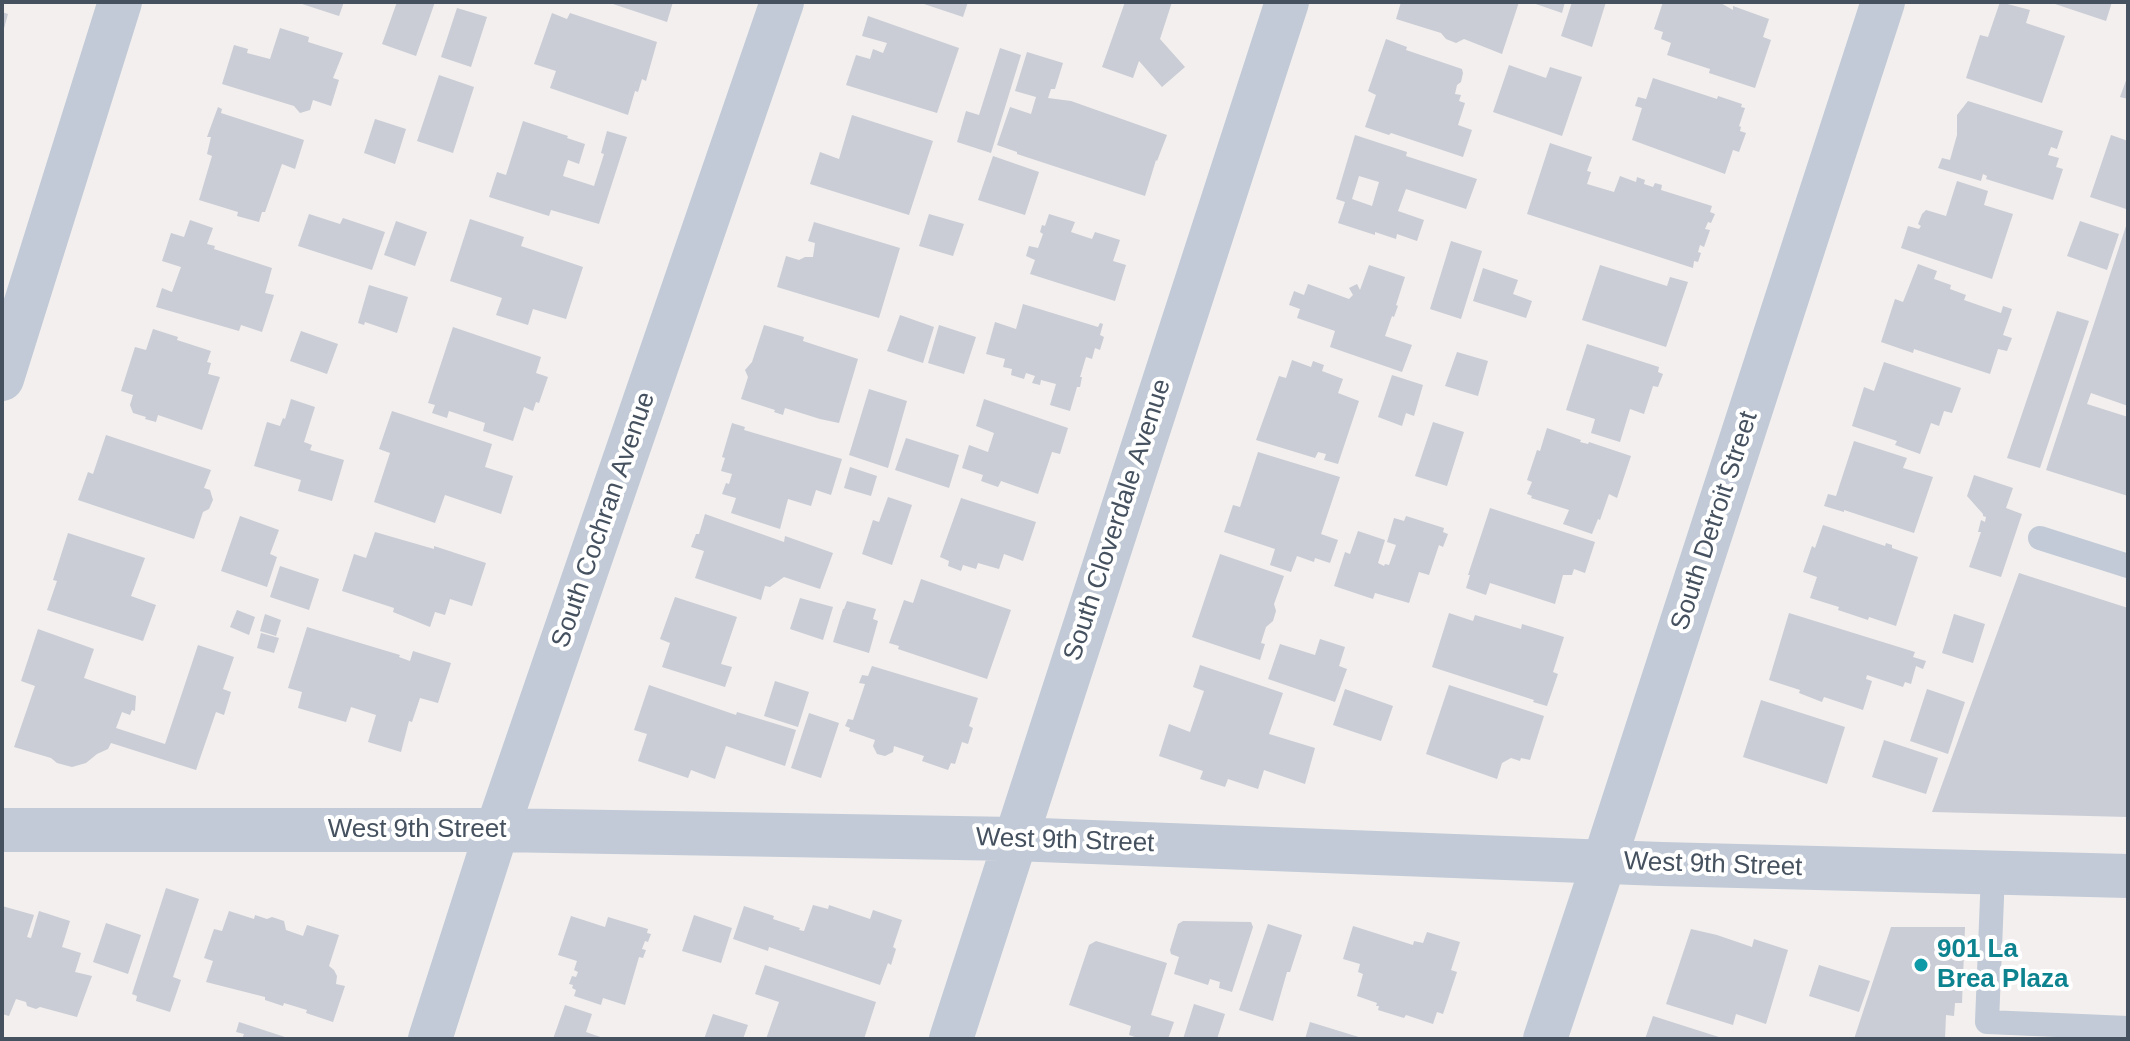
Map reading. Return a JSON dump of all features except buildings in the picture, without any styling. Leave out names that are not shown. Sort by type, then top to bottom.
[{"type":"street","points":[[2,379],[120,2]]},
{"type":"street","name":"South Cochran Avenue","points":[[430,1039],[497,830],[782,2]]},
{"type":"street","name":"South Cloverdale Avenue","points":[[951,1039],[1287,2]]},
{"type":"street","name":"South Detroit Street","points":[[1545,1039],[1883,2]]},
{"type":"street","name":"West 9th Street","points":[[2,830],[497,830],[1014,839],[1604,862],[2128,876]]},
{"type":"lane","points":[[2040,538],[2128,566]]},
{"type":"lane","points":[[1993,873],[1987,1022],[2128,1028]]},
{"type":"place","name":"901 La Brea Plaza","points":[[1921,965]]}]
